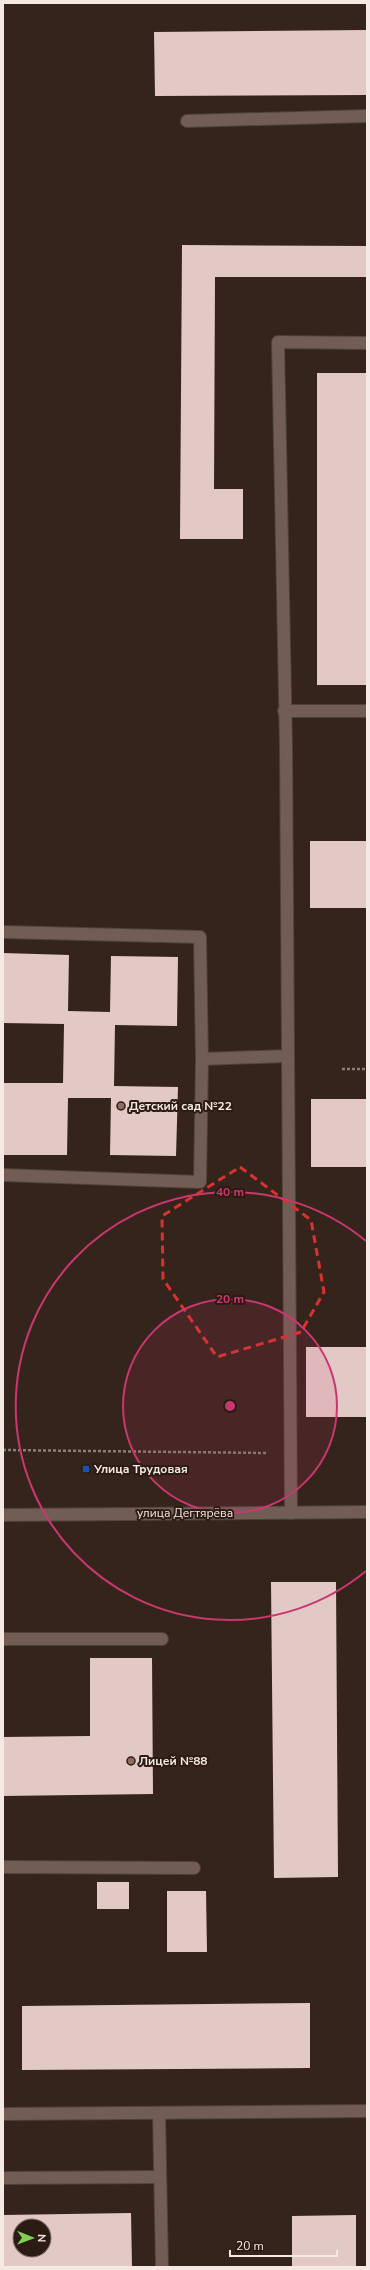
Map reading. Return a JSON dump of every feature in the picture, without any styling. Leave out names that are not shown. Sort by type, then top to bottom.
[{"type":"street","points":[[187,121],[367,116]]},
{"type":"street","points":[[291,1513],[288,1056],[278,342],[367,342]]},
{"type":"street","points":[[284,711],[367,711]]},
{"type":"street","points":[[3,932],[200,937],[202,1059],[200,1182],[3,1175]]},
{"type":"street","points":[[202,1059],[288,1056]]},
{"type":"street","name":"улица Дегтярёва","points":[[3,1515],[367,1512]]},
{"type":"street","points":[[3,1639],[162,1639]]},
{"type":"street","points":[[3,1867],[194,1868]]},
{"type":"street","points":[[3,2114],[367,2111]]},
{"type":"street","points":[[159,2113],[162,2267]]},
{"type":"street","points":[[3,2178],[160,2176]]},
{"type":"path","points":[[342,1069],[367,1069]]},
{"type":"path","points":[[3,1450],[291,1453]]},
{"type":"highlighted area","points":[[240,1167],[311,1220],[324,1292],[301,1332],[217,1357],[163,1279],[162,1216]]},
{"type":"building","points":[[367,30],[367,95],[155,96],[154,32]]},
{"type":"building","points":[[182,245],[367,246],[367,277],[215,277],[214,489],[243,489],[243,539],[180,539]]},
{"type":"building","points":[[317,373],[367,373],[367,685],[317,685]]},
{"type":"building","points":[[310,841],[367,841],[367,908],[310,908]]},
{"type":"building","points":[[3,953],[69,955],[68,1011],[110,1012],[111,956],[178,957],[177,1026],[115,1025],[114,1086],[178,1087],[176,1156],[110,1155],[111,1098],[68,1098],[67,1155],[3,1155],[3,1083],[63,1083],[64,1024],[3,1023]]},
{"type":"building","points":[[311,1099],[367,1099],[367,1167],[311,1167]]},
{"type":"building","points":[[306,1347],[367,1347],[367,1417],[306,1417]]},
{"type":"building","points":[[271,1582],[336,1582],[338,1877],[274,1878]]},
{"type":"building","points":[[90,1658],[152,1658],[153,1794],[3,1796],[3,1737],[90,1736]]},
{"type":"building","points":[[97,1882],[129,1882],[129,1909],[97,1909]]},
{"type":"building","points":[[167,1891],[206,1891],[207,1952],[167,1952]]},
{"type":"building","points":[[310,2003],[310,2068],[22,2070],[22,2006]]},
{"type":"building","points":[[131,2213],[132,2267],[3,2267],[3,2215]]},
{"type":"building","points":[[356,2215],[356,2267],[292,2267],[292,2216]]},
{"type":"place","name":"Детский сад №22","points":[[121,1106]]},
{"type":"place","name":"Улица Трудовая","points":[[86,1469]]},
{"type":"place","name":"Лицей №88","points":[[131,1761]]}]
